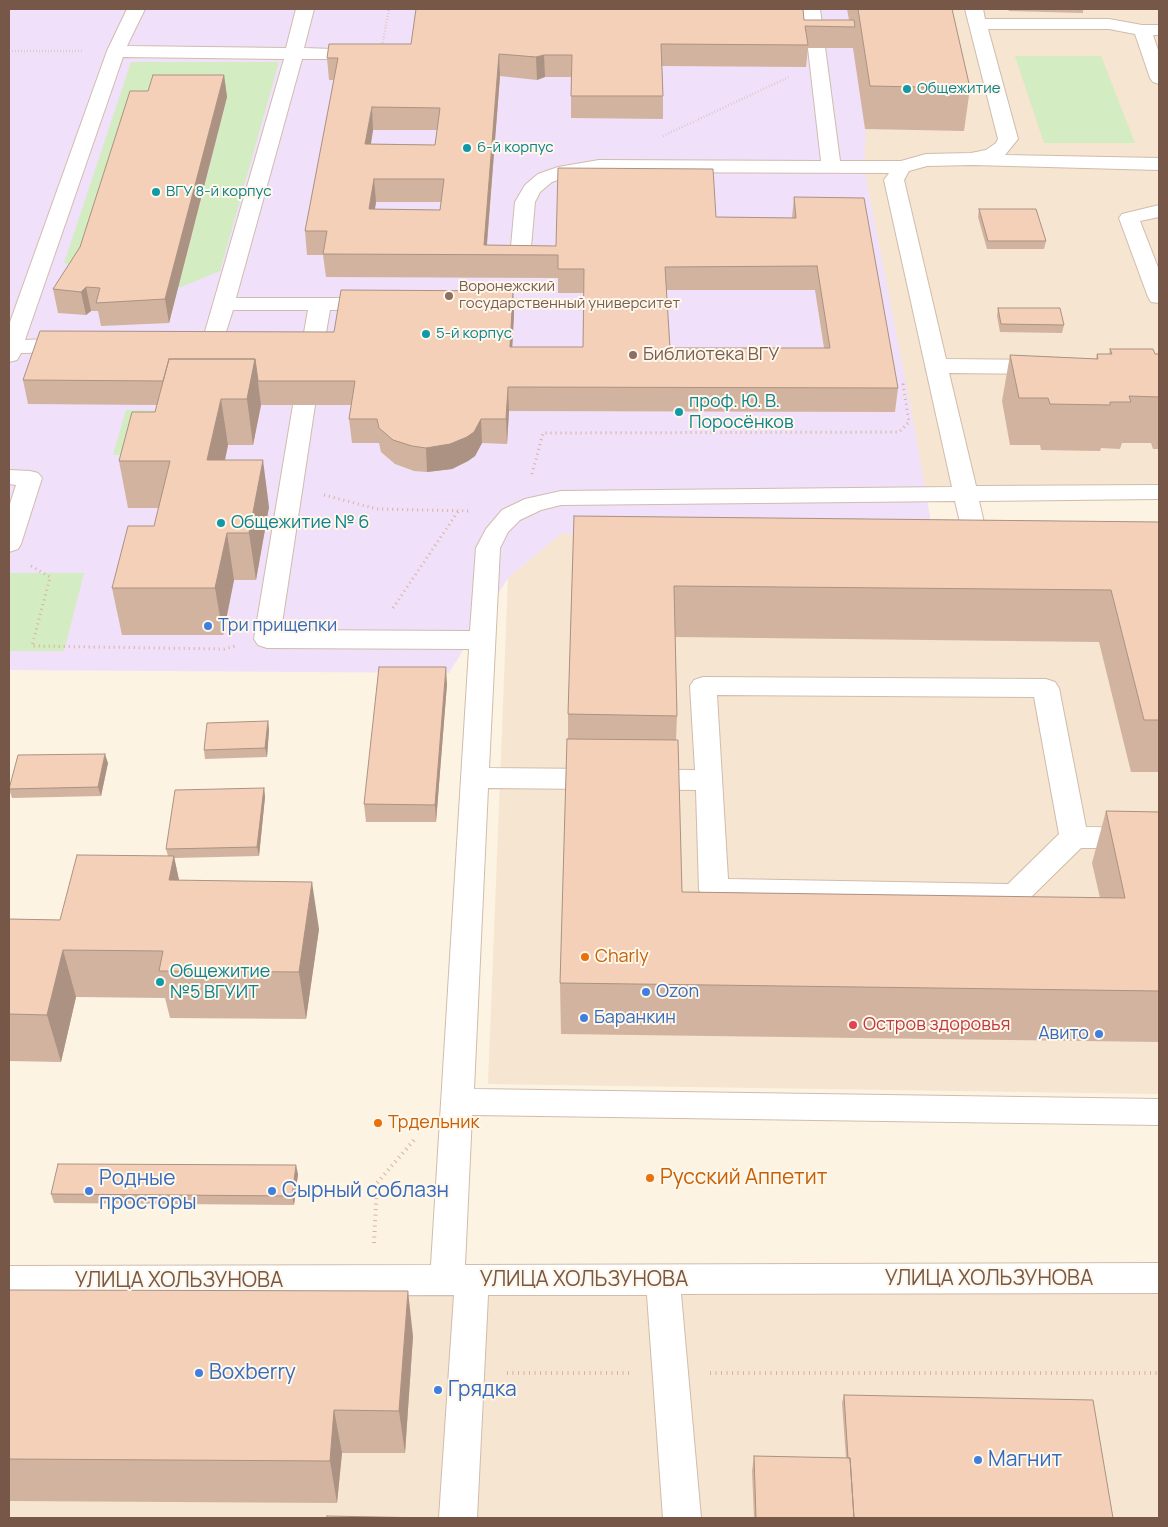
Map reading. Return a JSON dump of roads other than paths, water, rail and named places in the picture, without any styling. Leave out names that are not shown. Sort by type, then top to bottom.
[{"type":"street","points":[[88,345],[10,349],[116,51],[136,9]]},
{"type":"street","points":[[165,343],[213,342],[295,53],[304,9]]},
{"type":"street","points":[[810,9],[817,51],[830,167]]},
{"type":"street","points":[[971,159],[992,155],[1003,147],[1008,139],[976,16],[1108,24],[1151,30],[1159,78]]},
{"type":"street","points":[[116,51],[333,54]]},
{"type":"street","points":[[516,279],[525,202],[532,189],[545,178],[565,171],[599,166],[902,168],[926,160],[971,159],[1159,164]]},
{"type":"street","points":[[902,168],[894,180],[979,553]]},
{"type":"street","points":[[1159,212],[1129,218],[1159,297]]},
{"type":"street","points":[[223,304],[399,304]]},
{"type":"street","points":[[311,355],[320,304]]},
{"type":"street","points":[[935,366],[1070,367]]},
{"type":"street","points":[[304,405],[267,639],[482,640]]},
{"type":"street","points":[[9,477],[30,478],[9,544]]},
{"type":"street","points":[[458,1518],[466,1374],[460,1281],[458,1102],[488,548],[498,529],[511,515],[534,504],[561,498],[1159,492]]},
{"type":"street","points":[[1074,837],[1046,688],[703,686],[710,780],[714,890],[1015,894],[1074,837],[1159,838]]},
{"type":"street","points":[[475,778],[710,780]]},
{"type":"street","points":[[458,1102],[1159,1112]]},
{"type":"street","name":"УЛИЦА ХОЛЬЗУНОВА","points":[[9,1281],[1159,1278]]},
{"type":"street","points":[[663,1280],[682,1518]]},
{"type":"place","name":"Общежитие","points":[[907,89]]},
{"type":"place","name":"6-й корпус","points":[[467,148]]},
{"type":"place","name":"ВГУ 8-й корпус","points":[[156,192]]},
{"type":"place","name":"Воронежский государственный университет","points":[[449,296]]},
{"type":"place","name":"5-й корпус","points":[[426,334]]},
{"type":"place","name":"Библиотека ВГУ","points":[[633,355]]},
{"type":"place","name":"проф. Ю. В. Поросёнков","points":[[679,412]]},
{"type":"place","name":"Общежитие № 6","points":[[221,523]]},
{"type":"place","name":"Три прищепки","points":[[208,626]]},
{"type":"place","name":"Charly","points":[[585,957]]},
{"type":"place","name":"Общежитие №5 ВГУИТ","points":[[160,982]]},
{"type":"place","name":"Ozon","points":[[646,992]]},
{"type":"place","name":"Баранкин","points":[[584,1018]]},
{"type":"place","name":"Остров здоровья","points":[[853,1025]]},
{"type":"place","name":"Авито","points":[[1099,1034]]},
{"type":"place","name":"Трдельник","points":[[378,1123]]},
{"type":"place","name":"Русский Аппетит","points":[[650,1178]]},
{"type":"place","name":"Родные просторы","points":[[89,1191]]},
{"type":"place","name":"Сырный соблазн","points":[[272,1191]]},
{"type":"place","name":"Boxberry","points":[[199,1373]]},
{"type":"place","name":"Грядка","points":[[438,1390]]},
{"type":"place","name":"Магнит","points":[[978,1460]]}]
